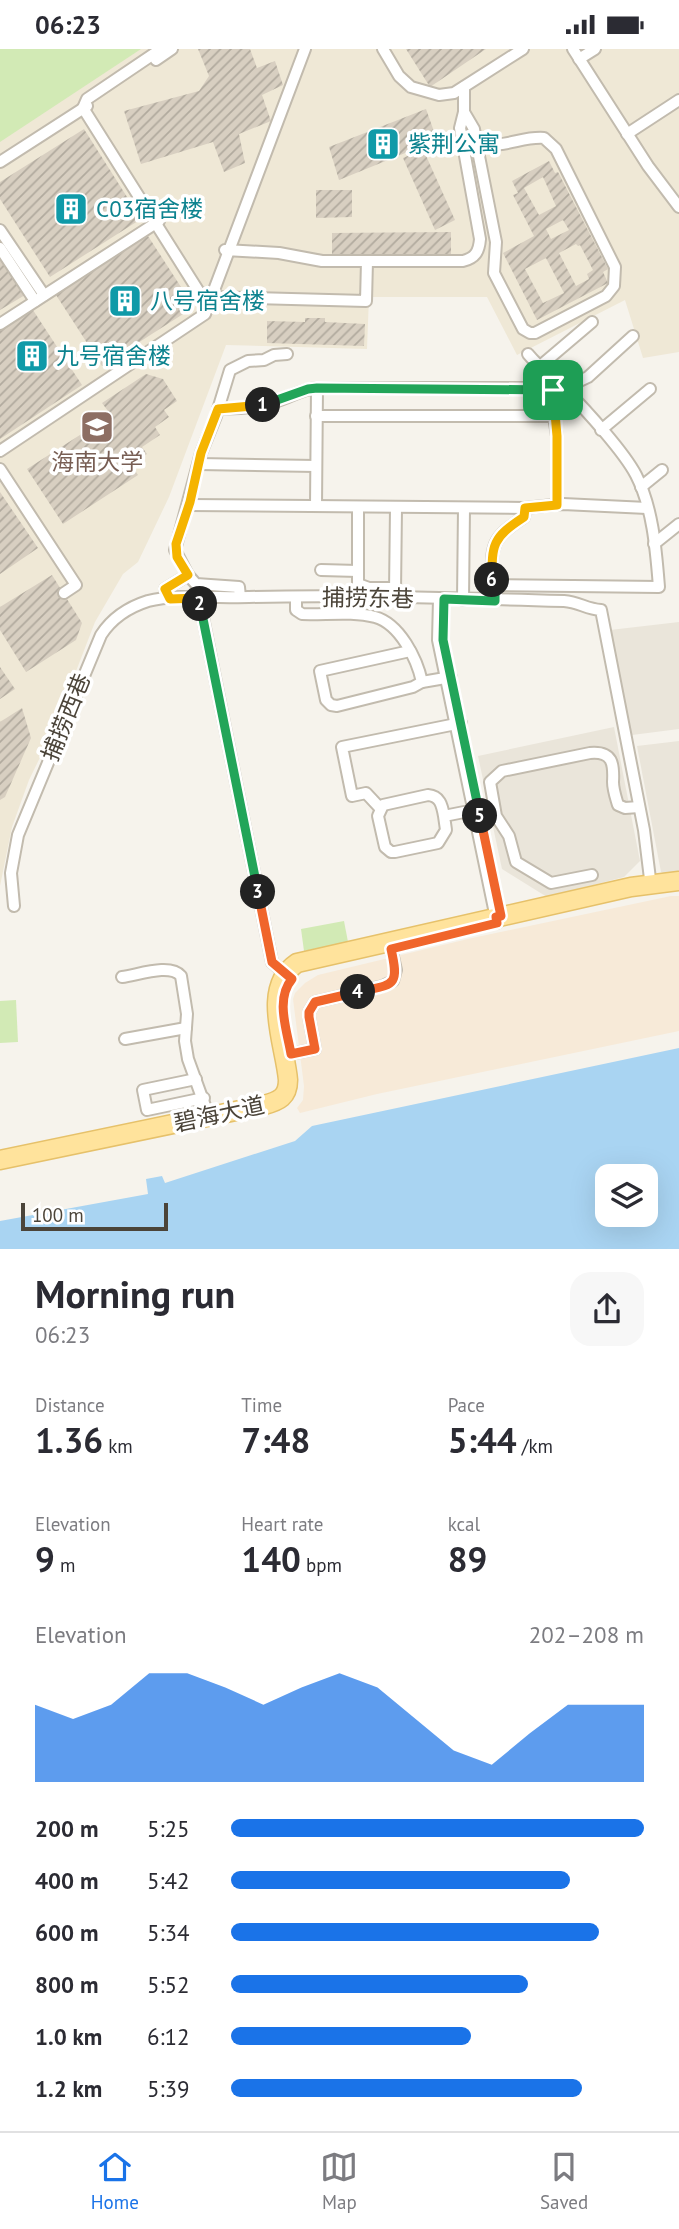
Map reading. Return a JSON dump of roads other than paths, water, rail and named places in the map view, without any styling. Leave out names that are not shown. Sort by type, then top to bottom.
[{"type":"main road","points":[[288,977],[298,963],[679,881]]},
{"type":"main road","points":[[651,887],[679,888]]},
{"type":"main road","points":[[288,977],[316,966],[499,920]]},
{"type":"main road","name":"碧海大道","points":[[0,1167],[282,1107],[292,1100],[295,1090],[282,1002],[288,977]]},
{"type":"main road","name":"碧海大道","points":[[0,1160],[270,1104],[281,1099],[287,1092],[288,1071],[276,999],[278,988],[288,977]]},
{"type":"street","points":[[161,49],[87,99],[87,107],[149,210],[203,286],[211,293],[227,297],[366,301],[368,261]]},
{"type":"street","points":[[0,165],[172,49]]},
{"type":"street","points":[[0,444],[205,314],[303,49]]},
{"type":"street","points":[[383,49],[399,76],[411,87],[439,95],[454,93],[523,49]]},
{"type":"street","points":[[595,49],[580,53],[664,189],[679,207]]},
{"type":"street","points":[[227,251],[279,253],[322,261],[463,261],[477,253],[480,239],[460,128],[464,112],[464,87]]},
{"type":"street","points":[[629,133],[679,100]]},
{"type":"street","points":[[464,112],[474,129],[477,141],[496,242],[494,273]]},
{"type":"street","points":[[629,133],[679,201]]},
{"type":"street","points":[[477,141],[496,146],[537,137],[550,142],[562,157],[615,267],[614,286],[606,296],[535,333],[523,329],[494,273],[477,253]]},
{"type":"street","points":[[0,324],[157,222]]},
{"type":"street","points":[[0,230],[40,298]]},
{"type":"street","points":[[0,249],[40,298]]},
{"type":"street","points":[[539,367],[592,322]]},
{"type":"street","points":[[218,409],[259,406],[317,388],[559,389],[587,377],[633,336]]},
{"type":"street","points":[[240,597],[239,587],[196,584],[175,550],[199,464],[230,370],[248,361],[287,354]]},
{"type":"street","points":[[525,508],[524,517],[506,530],[495,543],[492,585],[659,587],[647,508],[633,471],[601,430],[528,354]]},
{"type":"street","points":[[0,451],[96,383]]},
{"type":"street","points":[[316,506],[317,388]]},
{"type":"street","points":[[557,505],[554,416],[559,389]]},
{"type":"street","points":[[601,430],[650,389]]},
{"type":"street","points":[[316,416],[554,416]]},
{"type":"street","points":[[199,464],[316,466]]},
{"type":"street","points":[[0,469],[71,588],[0,474]]},
{"type":"street","points":[[641,487],[662,470]]},
{"type":"street","points":[[189,505],[396,508],[525,508],[557,505],[647,508]]},
{"type":"street","points":[[358,507],[358,584],[395,593],[396,508]]},
{"type":"street","points":[[463,600],[464,508]]},
{"type":"street","points":[[654,544],[679,524]]},
{"type":"street","points":[[321,570],[358,571]]},
{"type":"street","points":[[170,599],[165,589],[188,575]]},
{"type":"street","points":[[495,585],[495,601]]},
{"type":"street","name":"捕捞东巷","points":[[199,598],[395,593],[442,599],[579,602],[589,609],[601,610],[636,793]]},
{"type":"street","points":[[296,597],[296,610],[302,614],[364,616],[382,620],[410,651],[418,666],[422,683]]},
{"type":"street","points":[[199,598],[272,962],[288,977]]},
{"type":"street","name":"捕捞西巷","points":[[14,906],[11,873],[18,835],[107,625],[124,612],[148,601],[199,598]]},
{"type":"street","points":[[442,599],[438,640],[449,677],[499,920]]},
{"type":"street","points":[[410,651],[320,671],[326,700],[337,706],[449,677]]},
{"type":"street","points":[[380,808],[366,793],[352,796],[342,747],[458,723]]},
{"type":"street","points":[[592,875],[551,883],[516,862],[509,836],[496,816],[490,782],[493,777],[502,771],[603,753],[611,761],[614,778],[622,795],[636,793],[651,887]]},
{"type":"street","points":[[614,778],[618,805],[623,808],[639,807]]},
{"type":"street","points":[[433,795],[440,800],[444,815],[446,830],[438,843],[391,852],[385,848],[378,820],[383,805],[433,795]]},
{"type":"street","points":[[444,815],[476,809]]},
{"type":"street","points":[[291,1054],[319,1049],[309,1017],[312,1006],[321,1000],[388,985],[396,976],[391,949]]},
{"type":"street","points":[[122,977],[166,970],[178,972],[181,976],[187,1014],[185,1041],[188,1059],[209,1117]]},
{"type":"street","points":[[125,1039],[186,1028]]},
{"type":"street","points":[[196,1079],[143,1090],[147,1110],[204,1098]]},
{"type":"water","points":[[679,1048],[679,1249],[0,1249],[0,1221],[148,1194],[146,1179],[162,1176],[165,1183],[295,1141],[312,1126]]},
{"type":"place","name":"紫荆公寓","points":[[383,144]]},
{"type":"place","name":"C03宿舍楼","points":[[71,209]]},
{"type":"place","name":"八号宿舍楼","points":[[125,301]]},
{"type":"place","name":"九号宿舍楼","points":[[32,356]]},
{"type":"place","name":"海南大学","points":[[97,427]]}]
